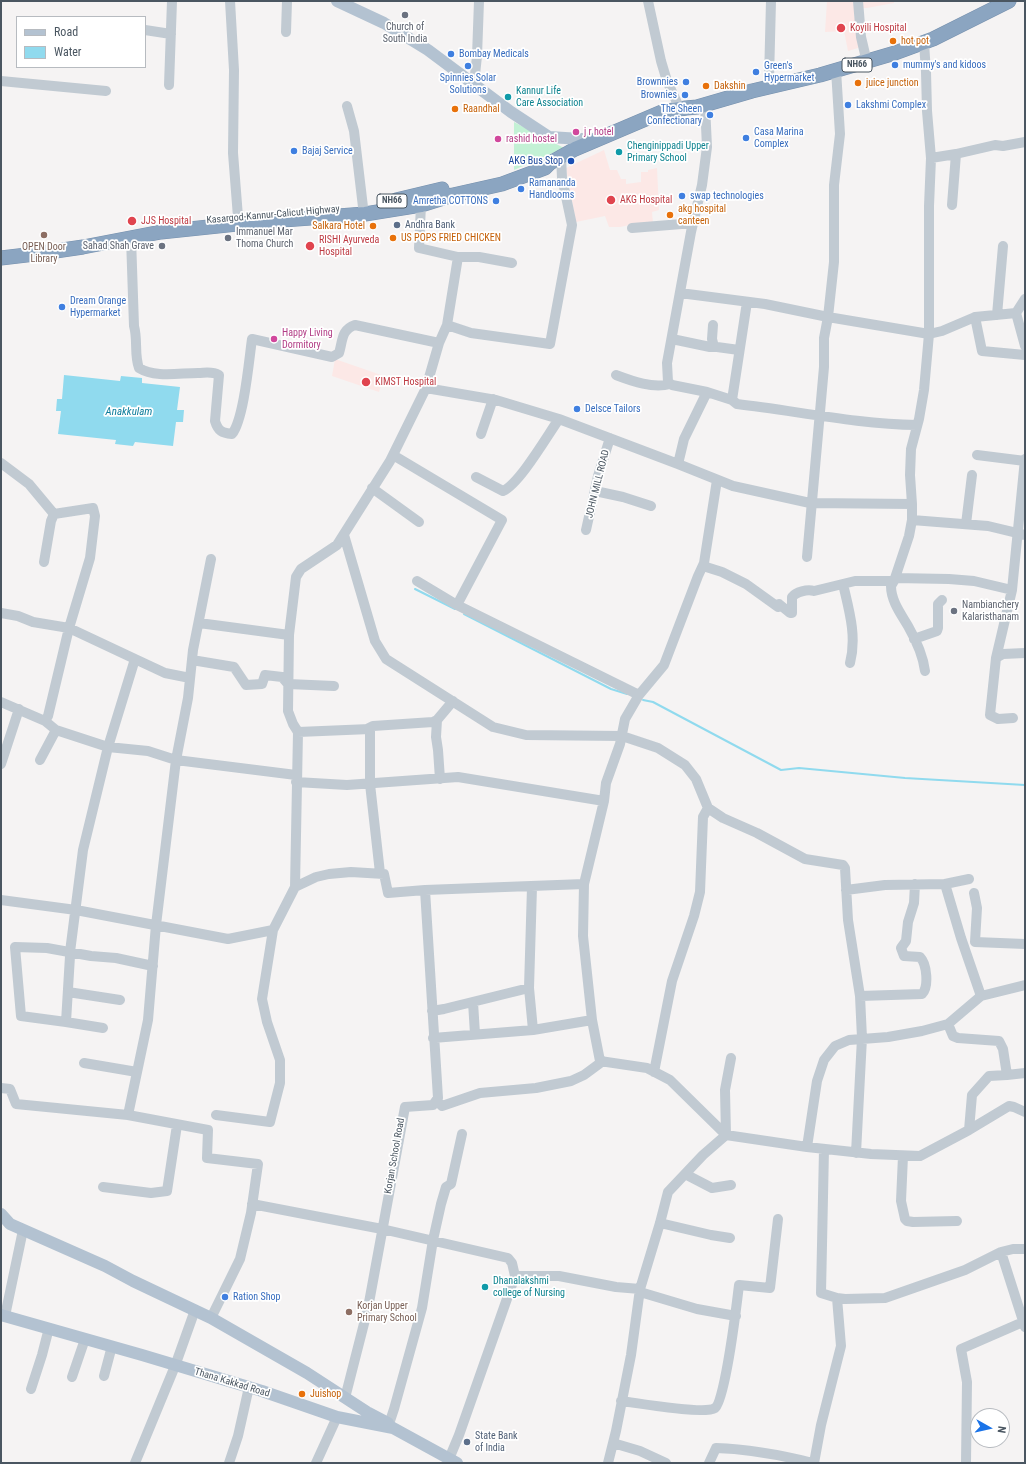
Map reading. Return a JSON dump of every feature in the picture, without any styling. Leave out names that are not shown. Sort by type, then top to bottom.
[{"type":"highway","name":"Kasargod-Kannur-Calicut Highway","points":[[692,106],[769,79],[834,64],[897,44],[945,25],[993,1]]},
{"type":"highway","name":"Kasargod-Kannur-Calicut Highway","points":[[1,258],[35,254],[161,232],[365,214],[420,205],[452,191],[551,161],[662,112],[692,106],[836,70],[924,43],[964,25],[1010,1]]},
{"type":"highway","name":"Kasargod-Kannur-Calicut Highway","points":[[1,251],[171,224],[363,207],[452,191]]},
{"type":"main road","points":[[338,1],[384,23],[428,50],[511,112],[549,138],[598,140]]},
{"type":"main road","points":[[1,1214],[10,1224],[105,1266],[211,1318],[307,1373],[391,1426]]},
{"type":"main road","name":"Thana Kakkad Road","points":[[3,1315],[250,1387],[337,1417],[391,1426],[453,1461]]},
{"type":"street","points":[[169,85],[172,1]]},
{"type":"street","points":[[230,1],[234,70],[234,153],[238,217]]},
{"type":"street","points":[[286,32],[287,1]]},
{"type":"street","points":[[474,84],[477,56],[479,1]]},
{"type":"street","points":[[648,1],[661,61],[668,81],[692,106],[707,147],[702,185],[667,363],[668,382],[670,384]]},
{"type":"street","points":[[769,79],[770,1]]},
{"type":"street","points":[[858,1],[861,37],[865,54]]},
{"type":"street","points":[[146,30],[170,34]]},
{"type":"street","points":[[924,43],[927,111],[932,158],[929,206],[929,334],[924,390],[918,425],[911,449],[910,475],[912,520],[909,536],[895,579],[891,586],[893,598],[921,654],[925,671]]},
{"type":"street","points":[[807,557],[810,504],[824,367],[824,338],[828,317],[834,262],[834,185],[840,134],[836,70]]},
{"type":"street","points":[[1,81],[106,91]]},
{"type":"street","points":[[347,106],[354,131],[363,207]]},
{"type":"street","points":[[932,158],[995,145],[1003,146],[1025,142]]},
{"type":"street","points":[[952,204],[956,154]]},
{"type":"street","points":[[447,325],[471,333],[550,344],[572,225],[562,178],[551,161]]},
{"type":"street","points":[[420,205],[419,248],[458,257],[479,257],[512,263]]},
{"type":"street","points":[[632,228],[694,223]]},
{"type":"street","points":[[131,238],[136,361],[139,368],[144,372],[161,374],[210,372],[219,376],[214,422],[217,428],[223,433],[232,434],[236,429],[244,392],[252,339],[332,357],[339,353],[348,327],[355,325],[439,343]]},
{"type":"street","points":[[997,315],[1003,246]]},
{"type":"street","points":[[216,1115],[270,1122],[280,1083],[280,1060],[267,1022],[262,999],[273,930],[295,887],[298,732],[288,711],[288,684],[289,636],[296,577],[301,569],[337,545],[393,456],[426,388],[439,343],[447,325],[458,257]]},
{"type":"street","points":[[680,293],[765,304],[828,317],[929,334],[975,317],[1016,313]]},
{"type":"street","points":[[1025,299],[1016,313],[1025,346]]},
{"type":"street","points":[[732,400],[747,302]]},
{"type":"street","points":[[975,317],[982,351],[1025,355]]},
{"type":"street","points":[[713,325],[712,339],[714,347]]},
{"type":"street","points":[[672,339],[739,350]]},
{"type":"street","points":[[616,375],[642,383],[662,386],[670,384],[707,392],[732,400],[737,404],[887,424],[918,425]]},
{"type":"street","points":[[426,388],[493,399],[559,419],[733,486],[810,504],[912,504]]},
{"type":"street","points":[[678,464],[684,439],[707,392]]},
{"type":"street","points":[[481,434],[493,399]]},
{"type":"street","points":[[476,477],[503,491],[509,488],[531,461],[559,419]]},
{"type":"street","name":"JOHN MILL ROAD","points":[[586,530],[598,476],[610,438]]},
{"type":"street","points":[[977,455],[1025,460],[1021,533],[1012,590],[996,658],[990,715],[998,719],[1013,718]]},
{"type":"street","points":[[393,456],[502,520],[457,604]]},
{"type":"street","points":[[1,463],[29,484],[54,514]]},
{"type":"street","points":[[966,524],[972,475]]},
{"type":"street","points":[[717,480],[709,539],[703,566],[664,665],[639,695],[625,719],[620,744],[606,783],[604,801],[584,884],[583,936],[592,1020],[600,1061],[647,1068],[670,1080],[726,1135],[856,1153],[920,1156],[969,1130],[1009,1106],[1014,1106],[1025,1112]]},
{"type":"street","points":[[372,488],[419,522]]},
{"type":"street","points":[[595,491],[623,497],[651,506]]},
{"type":"street","points":[[45,721],[48,716],[69,628],[90,558],[95,516],[93,508],[54,514]]},
{"type":"street","points":[[44,562],[51,522],[54,514]]},
{"type":"street","points":[[912,520],[988,526],[1021,533]]},
{"type":"street","points":[[344,535],[375,641],[386,659],[493,727],[526,735],[622,736],[658,748],[685,765],[696,779],[708,808],[723,818],[757,833],[805,860],[843,865],[845,868],[848,920],[860,996],[862,1038],[856,1153]]},
{"type":"street","points":[[128,1115],[148,1020],[156,925],[176,760],[188,698],[198,623],[211,559]]},
{"type":"street","points":[[703,566],[722,572],[742,582],[778,607],[779,604],[790,613],[792,613],[792,597],[795,593],[810,590],[814,591],[855,581],[948,579],[974,581],[1012,590]]},
{"type":"street","points":[[416,581],[457,604],[639,695]]},
{"type":"street","points":[[843,584],[853,634],[850,662]]},
{"type":"street","points":[[914,639],[937,631],[938,604],[942,600]]},
{"type":"street","points":[[1,613],[18,616],[33,622],[69,628],[165,673],[190,678]]},
{"type":"street","points":[[198,623],[289,636]]},
{"type":"street","points":[[996,658],[1003,654],[1025,653]]},
{"type":"street","points":[[66,1022],[70,952],[83,850],[108,747],[135,658]]},
{"type":"street","points":[[192,660],[234,667],[246,685],[262,684],[266,675],[282,677],[288,684],[334,686]]},
{"type":"street","points":[[298,732],[367,729],[373,726],[432,722],[437,720],[453,701]]},
{"type":"street","points":[[1,702],[45,721],[56,730],[108,747],[148,751],[176,760],[347,785],[458,777],[604,801]]},
{"type":"street","points":[[1,764],[19,710]]},
{"type":"street","points":[[437,720],[436,737],[440,779]]},
{"type":"street","points":[[367,729],[370,729],[370,784],[380,873]]},
{"type":"street","points":[[40,760],[56,730]]},
{"type":"street","points":[[654,1072],[672,981],[694,916],[700,892],[703,816],[708,808]]},
{"type":"street","points":[[295,887],[316,877],[328,874],[351,872],[384,874],[388,894],[425,890],[584,884]]},
{"type":"street","points":[[846,890],[885,885],[945,884],[969,879]]},
{"type":"street","points":[[860,996],[922,994],[925,991],[926,977],[922,960],[920,957],[904,956],[902,948],[906,942],[908,922],[914,903],[915,884]]},
{"type":"street","points":[[945,884],[961,938],[981,996]]},
{"type":"street","points":[[532,887],[529,988],[533,1030]]},
{"type":"street","name":"Korjan School Road","points":[[345,1398],[368,1308],[404,1107],[433,1105],[438,1098],[433,1038],[425,890]]},
{"type":"street","points":[[974,892],[977,908],[975,942],[1025,944]]},
{"type":"street","points":[[1,900],[76,910],[228,939],[273,930]]},
{"type":"street","points":[[103,1028],[21,1016],[15,947],[47,948],[91,956],[116,958],[153,966]]},
{"type":"street","points":[[807,1147],[817,1081],[824,1060],[835,1046],[849,1040],[888,1037],[922,1031],[948,1024],[981,996],[1025,985]]},
{"type":"street","points":[[432,1011],[529,988]]},
{"type":"street","points":[[68,992],[120,1000]]},
{"type":"street","points":[[473,1002],[475,1034]]},
{"type":"street","points":[[433,1038],[533,1030],[592,1020]]},
{"type":"street","points":[[948,1024],[953,1036],[958,1038],[999,1041],[1003,1049],[1007,1075]]},
{"type":"street","points":[[726,1135],[725,1090],[730,1058]]},
{"type":"street","points":[[438,1102],[442,1106],[480,1093],[536,1088],[571,1081],[584,1075],[603,1061]]},
{"type":"street","points":[[84,1063],[137,1072]]},
{"type":"street","points":[[969,1130],[972,1095],[989,1076],[1025,1073]]},
{"type":"street","points":[[1,1088],[10,1089],[16,1104],[128,1115],[208,1130],[207,1158],[258,1164],[252,1204],[240,1259],[211,1318]]},
{"type":"street","points":[[103,1187],[151,1193],[167,1191],[177,1124]]},
{"type":"street","points":[[391,1426],[394,1409],[422,1308],[433,1240],[441,1204],[446,1187],[451,1184],[462,1134]]},
{"type":"street","points":[[608,1463],[631,1355],[640,1291],[668,1192],[703,1155],[726,1135]]},
{"type":"street","points":[[824,1149],[821,1293],[837,1298],[885,1298],[964,1270],[1001,1252],[1013,1249],[1025,1249]]},
{"type":"street","points":[[903,1156],[901,1201],[905,1219],[913,1222],[957,1221]]},
{"type":"street","points":[[685,1174],[712,1188],[731,1185]]},
{"type":"street","points":[[252,1204],[433,1240],[508,1258],[512,1263],[515,1276],[459,1435],[453,1461]]},
{"type":"street","points":[[621,1401],[699,1410],[714,1409],[718,1406],[723,1392],[736,1316],[739,1286],[770,1288],[778,1219]]},
{"type":"street","points":[[660,1224],[730,1238]]},
{"type":"street","points":[[3,1315],[23,1230]]},
{"type":"street","points":[[966,1463],[967,1382],[961,1350],[1024,1325],[1001,1252]]},
{"type":"street","points":[[515,1276],[559,1276],[640,1291],[697,1309],[736,1316]]},
{"type":"street","points":[[709,1463],[716,1448],[773,1454],[814,1463],[821,1425],[841,1346],[837,1298]]},
{"type":"street","points":[[135,1463],[175,1366],[195,1310]]},
{"type":"street","points":[[31,1389],[49,1328]]},
{"type":"street","points":[[72,1377],[85,1339]]},
{"type":"street","points":[[104,1376],[112,1346]]},
{"type":"street","points":[[229,1463],[238,1436],[250,1387]]},
{"type":"street","points":[[316,1463],[337,1417]]},
{"type":"street","points":[[613,1443],[640,1451],[666,1463]]},
{"type":"shaded area","name":"Koyili Hospital","points":[[827,1],[894,1],[894,3],[867,8],[855,8],[854,14],[861,47],[848,51],[844,31],[825,32]]},
{"type":"shaded area","name":"AKG Hospital","points":[[604,150],[610,170],[617,170],[621,179],[626,179],[626,184],[641,182],[641,172],[648,172],[648,170],[657,168],[659,210],[652,212],[653,223],[609,227],[605,216],[576,222],[566,168]]},
{"type":"shaded area","name":"KIMST Hospital","points":[[335,359],[384,376],[379,392],[332,376]]},
{"type":"green space","points":[[514,122],[564,148],[514,170]]},
{"type":"water","name":"Anakkulam","points":[[64,375],[120,381],[121,376],[142,378],[142,383],[180,387],[177,410],[184,410],[183,422],[176,422],[173,446],[135,442],[133,446],[115,444],[116,440],[58,434],[61,411],[56,411],[57,399],[62,399]]},
{"type":"waterway","points":[[415,589],[455,609]]},
{"type":"waterway","points":[[464,614],[611,689],[627,694]]},
{"type":"waterway","points":[[643,700],[653,702],[781,770],[799,768],[905,778],[1025,785]]},
{"type":"place","name":"Church of South India","points":[[405,15]]},
{"type":"place","name":"Koyili Hospital","points":[[841,28]]},
{"type":"place","name":"hot pot","points":[[893,41]]},
{"type":"place","name":"Bombay Medicals","points":[[451,54]]},
{"type":"place","name":"mummy's and kidoos","points":[[895,65]]},
{"type":"place","name":"Spinnies Solar Solutions","points":[[468,66]]},
{"type":"place","name":"Green's Hypermarket","points":[[756,72]]},
{"type":"place","name":"Brownnies","points":[[686,82]]},
{"type":"place","name":"juice junction","points":[[858,83]]},
{"type":"place","name":"Dakshin","points":[[706,86]]},
{"type":"place","name":"Brownies","points":[[685,95]]},
{"type":"place","name":"Kannur Life Care Association","points":[[508,97]]},
{"type":"place","name":"Lakshmi Complex","points":[[848,105]]},
{"type":"place","name":"Raandhal","points":[[455,109]]},
{"type":"place","name":"The Sheen Confectionary","points":[[710,115]]},
{"type":"place","name":"j r hotel","points":[[576,132]]},
{"type":"place","name":"Casa Marina Complex","points":[[746,138]]},
{"type":"place","name":"rashid hostel","points":[[498,139]]},
{"type":"place","name":"Bajaj Service","points":[[294,151]]},
{"type":"place","name":"Chenginippadi Upper Primary School","points":[[619,152]]},
{"type":"place","name":"AKG Bus Stop","points":[[571,161]]},
{"type":"place","name":"Ramananda Handlooms","points":[[521,189]]},
{"type":"place","name":"swap technologies","points":[[682,196]]},
{"type":"place","name":"AKG Hospital","points":[[611,200]]},
{"type":"place","name":"Amretha COTTONS","points":[[496,201]]},
{"type":"place","name":"akg hospital canteen","points":[[670,215]]},
{"type":"place","name":"JJS Hospital","points":[[132,221]]},
{"type":"place","name":"Andhra Bank","points":[[397,225]]},
{"type":"place","name":"Salkara Hotel","points":[[373,226]]},
{"type":"place","name":"OPEN Door Library","points":[[44,235]]},
{"type":"place","name":"Immanuel Mar Thoma Church","points":[[228,238]]},
{"type":"place","name":"US POPS FRIED CHICKEN","points":[[393,238]]},
{"type":"place","name":"Sahad Shah Grave","points":[[162,246]]},
{"type":"place","name":"RISHI Ayurveda Hospital","points":[[310,246]]},
{"type":"place","name":"Dream Orange Hypermarket","points":[[62,307]]},
{"type":"place","name":"Happy Living Dormitory","points":[[274,339]]},
{"type":"place","name":"KIMST Hospital","points":[[366,382]]},
{"type":"place","name":"Delsce Tailors","points":[[577,409]]},
{"type":"place","name":"Nambianchery Kalaristhanam","points":[[954,611]]},
{"type":"place","name":"Dhanalakshmi college of Nursing","points":[[485,1287]]},
{"type":"place","name":"Ration Shop","points":[[225,1297]]},
{"type":"place","name":"Korjan Upper Primary School","points":[[349,1312]]},
{"type":"place","name":"Juishop","points":[[302,1394]]},
{"type":"place","name":"State Bank of India","points":[[467,1442]]}]
